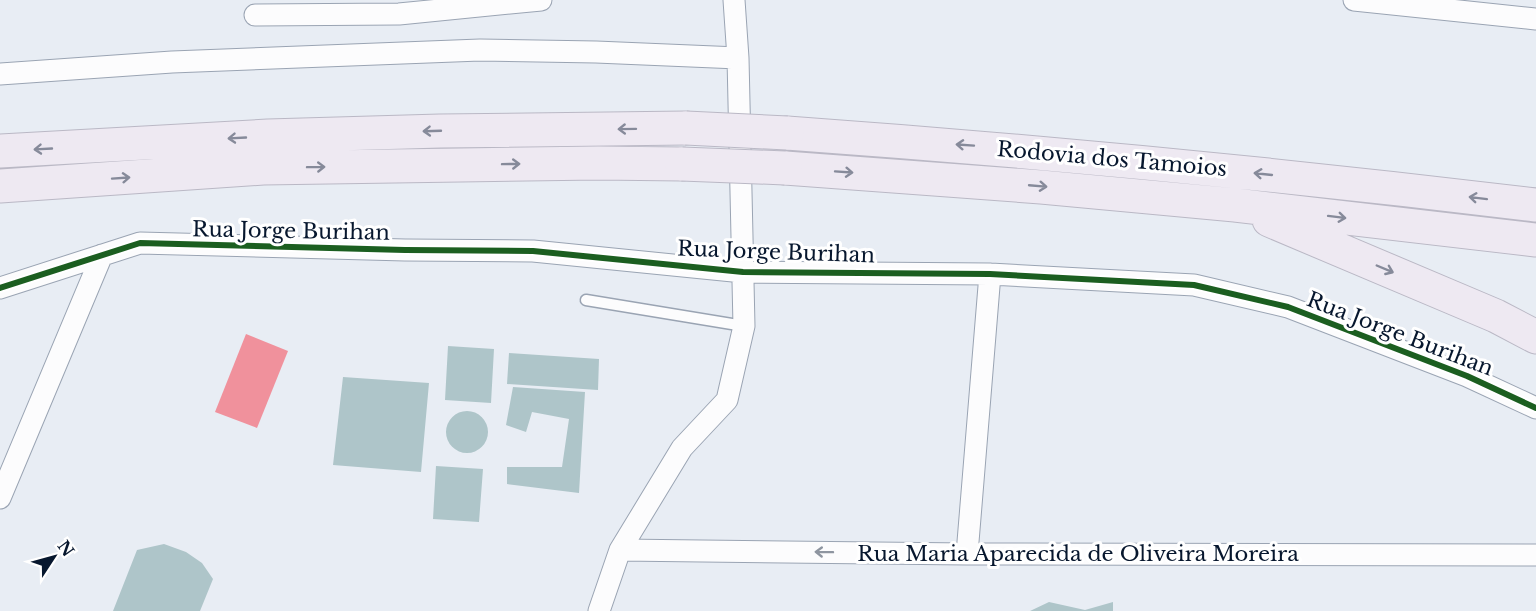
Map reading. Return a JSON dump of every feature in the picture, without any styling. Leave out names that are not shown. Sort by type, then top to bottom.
[{"type":"highway","name":"Rodovia dos Tamoios","points":[[0,151],[268,136],[686,128],[1014,149],[1344,182],[1536,205]]},
{"type":"highway","points":[[0,186],[263,168],[598,163],[682,164],[786,168],[1041,187],[1234,205],[1536,240]]},
{"type":"highway","points":[[1234,205],[1496,316],[1536,337]]},
{"type":"street","points":[[255,15],[399,14],[541,0]]},
{"type":"street","points":[[599,611],[620,550],[682,448],[726,400],[744,326],[738,58],[734,0]]},
{"type":"street","points":[[1362,1],[1536,19]]},
{"type":"street","points":[[0,74],[172,63],[480,50],[738,58]]},
{"type":"street","name":"Rua Jorge Burihan","points":[[0,288],[140,243],[533,251],[743,272],[990,274],[1194,285],[1288,307],[1467,376],[1536,408]]},
{"type":"street","points":[[0,498],[102,255]]},
{"type":"street","points":[[967,554],[990,274]]},
{"type":"street","name":"Rua Maria Aparecida de Oliveira Moreira","points":[[620,550],[967,554],[1536,555]]},
{"type":"lane","points":[[586,300],[744,326]]},
{"type":"shaded area","points":[[246,334],[288,351],[257,428],[215,412]]},
{"type":"building","points":[[448,346],[494,349],[491,403],[445,400]]},
{"type":"building","points":[[509,353],[599,359],[598,390],[507,384]]},
{"type":"building","points":[[343,377],[429,383],[421,472],[333,465]]},
{"type":"building","points":[[513,387],[585,392],[579,493],[507,484],[507,467],[562,467],[569,419],[532,412],[526,432],[506,425]]},
{"type":"building","points":[[467,411],[482,417],[488,432],[482,447],[467,453],[452,447],[446,432],[452,417]]},
{"type":"building","points":[[436,466],[483,469],[479,522],[433,519]]},
{"type":"building","points":[[164,544],[186,552],[202,563],[213,579],[200,611],[113,611],[137,550]]},
{"type":"building","points":[[1049,602],[1085,610],[1113,602],[1113,611],[1030,611]]},
{"type":"cycle path","points":[[0,288],[140,243],[533,251],[743,272],[990,274],[1194,285],[1288,307],[1467,376],[1536,408]]}]
